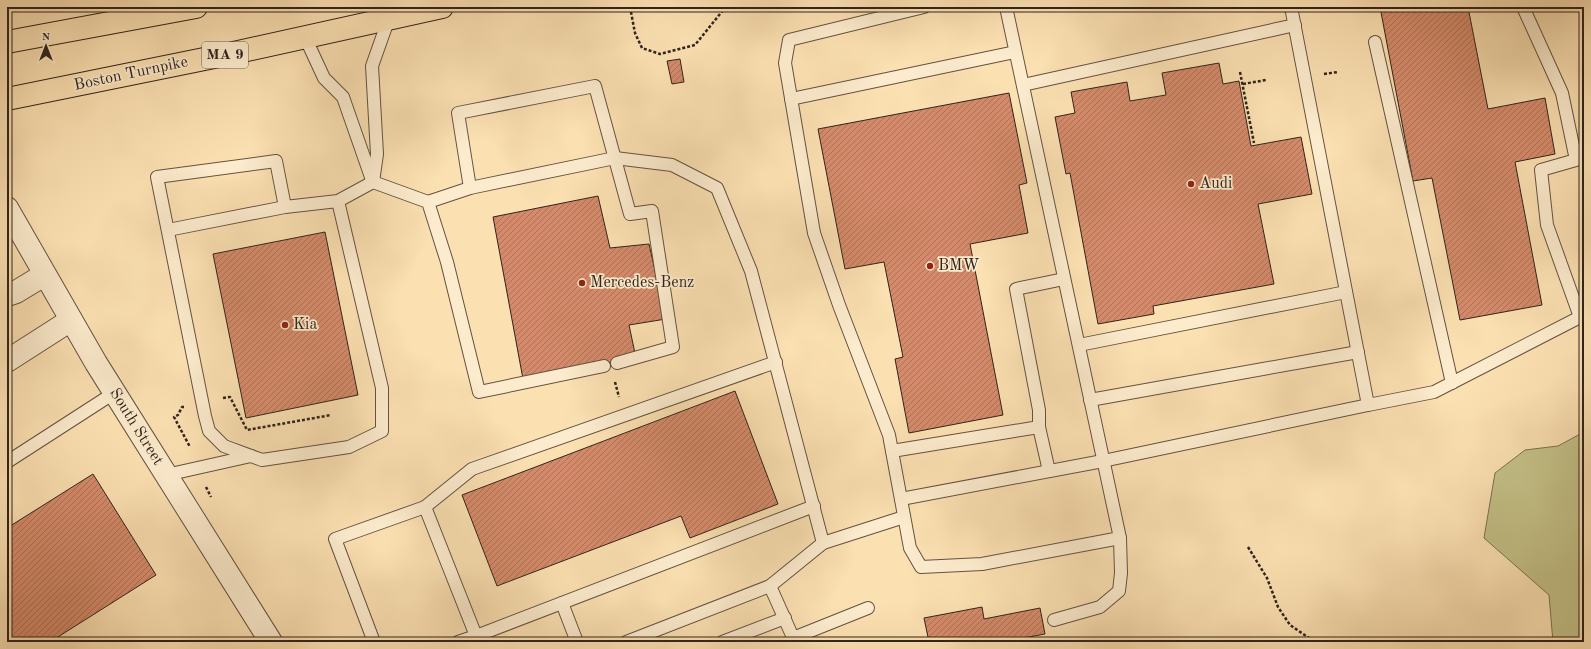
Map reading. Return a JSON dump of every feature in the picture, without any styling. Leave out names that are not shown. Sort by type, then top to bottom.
[{"type":"highway","points":[[7,42],[196,7]]},
{"type":"highway","name":"Boston Turnpike","points":[[7,99],[194,61],[442,7]]},
{"type":"street","name":"South Street","points":[[7,208],[44,275],[114,392],[271,642]]},
{"type":"street","points":[[7,295],[16,292],[44,275]]},
{"type":"street","points":[[7,361],[71,320]]},
{"type":"lane","points":[[924,7],[789,40],[784,63],[814,233],[839,305],[889,435],[910,548],[921,567],[982,564],[1120,538]]},
{"type":"lane","points":[[1006,7],[1120,538],[1121,573],[1118,591],[1100,607],[1054,620]]},
{"type":"lane","points":[[1291,7],[1368,405]]},
{"type":"lane","points":[[901,499],[1103,461],[1434,392],[1582,316],[1547,225],[1541,170],[1576,160],[1562,93],[1523,7]]},
{"type":"lane","points":[[373,182],[377,154],[372,66],[389,18]]},
{"type":"lane","points":[[1023,85],[1295,25]]},
{"type":"lane","points":[[305,36],[324,78],[343,97],[373,182]]},
{"type":"lane","points":[[1375,42],[1452,383]]},
{"type":"lane","points":[[791,99],[1016,52]]},
{"type":"lane","points":[[470,188],[458,113],[596,86],[630,214],[652,211],[673,347],[617,363]]},
{"type":"lane","points":[[168,230],[285,207],[338,201],[373,182],[428,202],[470,188],[615,158],[672,165],[717,188],[751,271],[823,543]]},
{"type":"lane","points":[[285,207],[276,161],[157,177],[205,416],[210,431],[224,446],[262,460],[349,447],[382,431],[382,388],[338,201]]},
{"type":"lane","points":[[428,202],[447,262],[479,392],[604,366]]},
{"type":"lane","points":[[1049,471],[1039,427],[1039,410],[1016,289],[1064,279]]},
{"type":"lane","points":[[1079,345],[1346,292]]},
{"type":"lane","points":[[1090,400],[1358,352]]},
{"type":"lane","points":[[374,642],[335,539],[425,507],[472,469],[776,362]]},
{"type":"lane","points":[[7,462],[114,392]]},
{"type":"lane","points":[[892,452],[1039,427]]},
{"type":"lane","points":[[166,475],[251,456]]},
{"type":"lane","points":[[458,642],[814,506]]},
{"type":"lane","points":[[425,507],[476,636]]},
{"type":"lane","points":[[626,642],[770,586],[823,543],[904,517]]},
{"type":"lane","points":[[770,586],[794,640],[868,608]]},
{"type":"lane","points":[[562,602],[577,642]]},
{"type":"lane","points":[[722,642],[784,618]]},
{"type":"path","points":[[630,7],[636,33],[642,48],[660,54],[695,45],[724,9]]},
{"type":"path","points":[[1240,72],[1254,144]]},
{"type":"path","points":[[1317,75],[1338,72]]},
{"type":"path","points":[[1243,84],[1266,80]]},
{"type":"path","points":[[614,378],[623,415]]},
{"type":"path","points":[[223,398],[230,397],[247,430],[331,415]]},
{"type":"path","points":[[187,406],[182,407],[178,415],[174,417],[190,447]]},
{"type":"path","points":[[206,487],[213,501]]},
{"type":"path","points":[[1248,546],[1267,578],[1278,607],[1290,625],[1315,642]]},
{"type":"shaded area","points":[[1584,432],[1584,642],[1553,642],[1549,595],[1484,538],[1495,473],[1525,450],[1558,446]]},
{"type":"building","points":[[1380,7],[1468,7],[1488,109],[1545,98],[1555,154],[1515,162],[1542,305],[1460,320],[1432,178],[1413,181]]},
{"type":"building","points":[[680,59],[684,82],[672,84],[667,61]]},
{"type":"building","name":"Audi","points":[[1219,63],[1223,84],[1239,81],[1251,146],[1301,137],[1312,194],[1258,204],[1274,284],[1153,306],[1154,314],[1098,324],[1070,173],[1066,174],[1055,117],[1075,113],[1071,92],[1127,82],[1130,101],[1166,95],[1162,73]]},
{"type":"building","name":"BMW","points":[[1009,93],[1027,183],[1019,185],[1028,233],[970,244],[1003,415],[909,433],[895,359],[903,357],[884,262],[845,269],[818,129]]},
{"type":"building","name":"Mercedes-Benz","points":[[598,196],[610,248],[649,244],[666,319],[629,325],[636,358],[523,379],[493,217]]},
{"type":"building","name":"Kia","points":[[325,232],[358,395],[246,418],[213,254]]},
{"type":"building","points":[[735,391],[778,504],[690,538],[681,516],[497,586],[462,495]]},
{"type":"building","points":[[93,474],[156,575],[50,642],[7,642],[7,528]]},
{"type":"building","points":[[982,607],[984,619],[1040,608],[1045,634],[1002,642],[929,642],[924,618]]},
{"type":"place","name":"Audi","points":[[1191,184]]},
{"type":"place","name":"BMW","points":[[930,266]]},
{"type":"place","name":"Mercedes-Benz","points":[[582,283]]},
{"type":"place","name":"Kia","points":[[285,325]]}]
